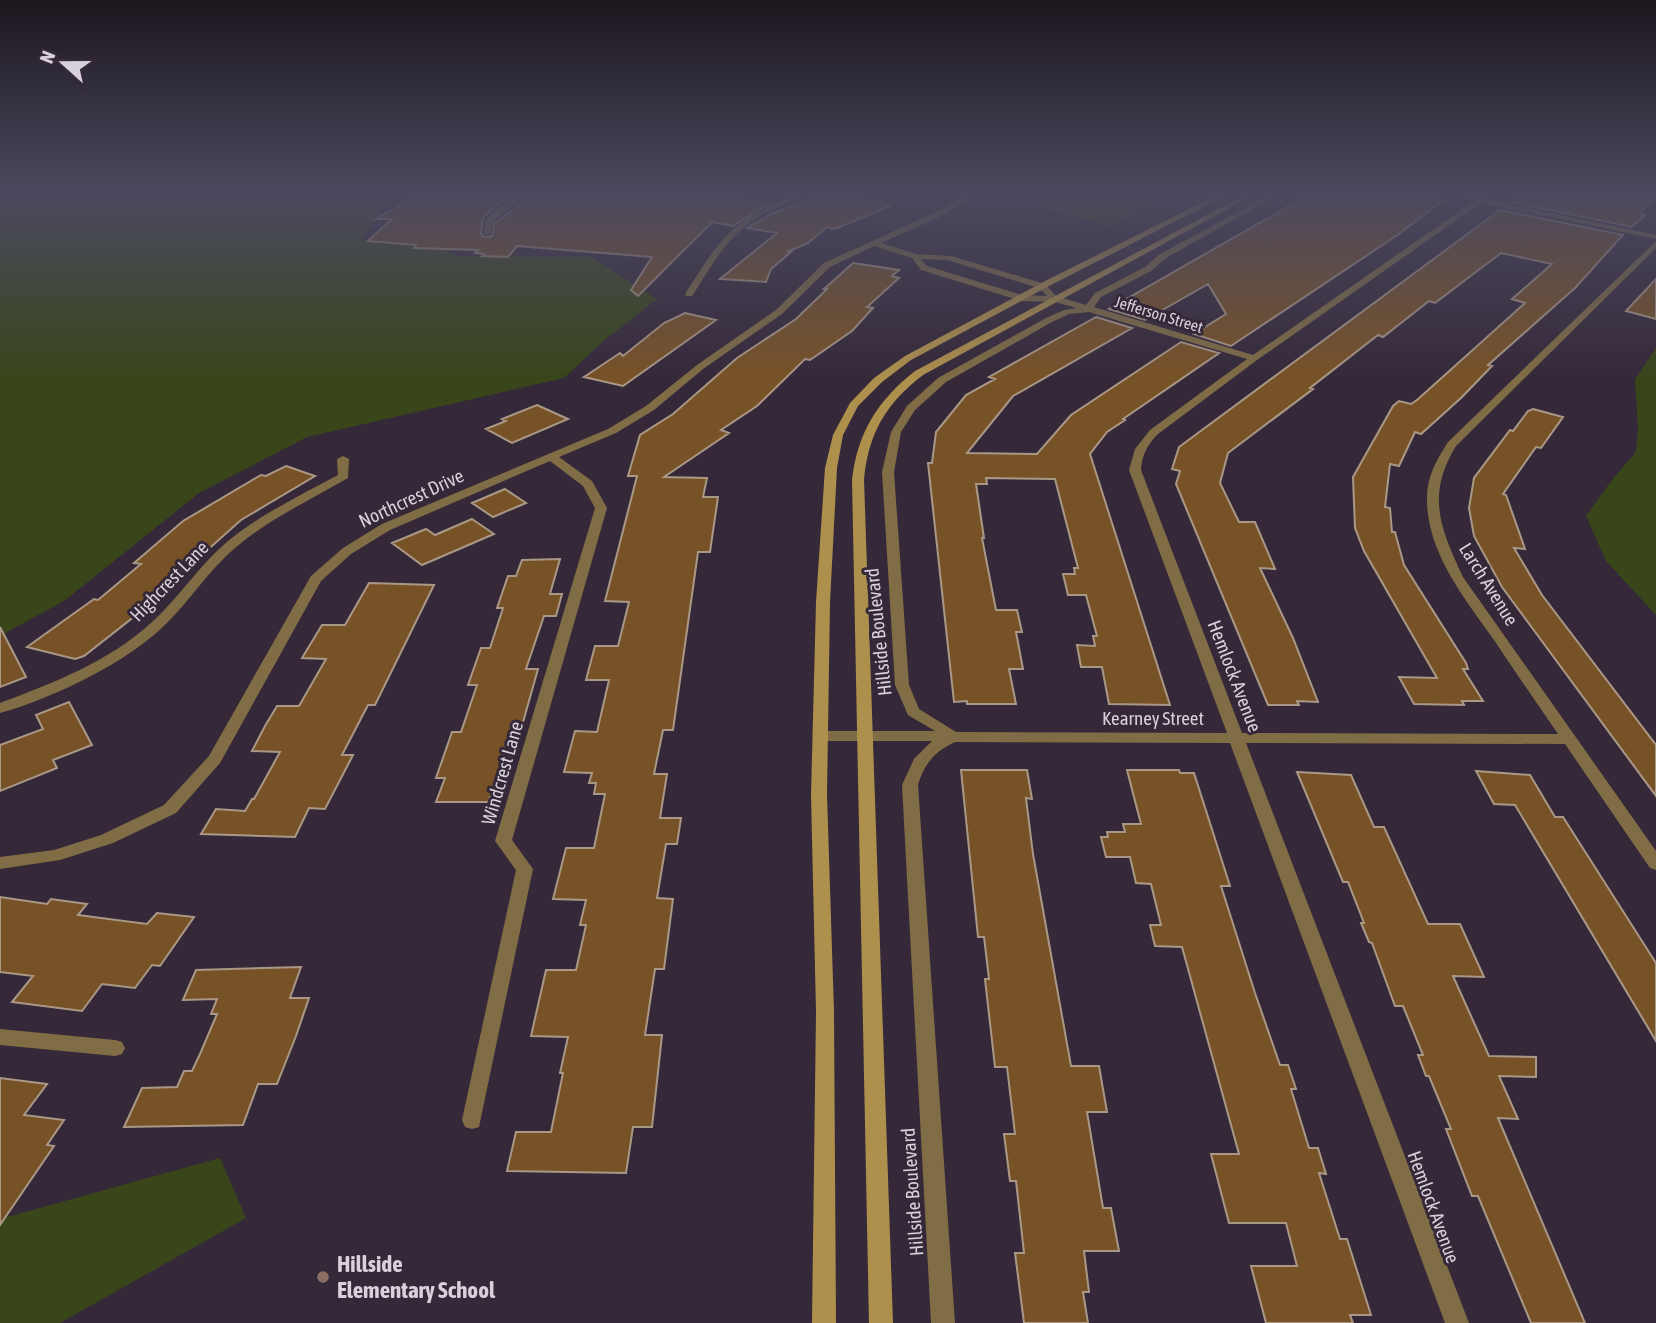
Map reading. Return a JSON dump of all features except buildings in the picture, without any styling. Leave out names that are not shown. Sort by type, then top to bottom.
[{"type":"main road","points":[[824,1323],[826,1067],[819,842],[823,602],[831,468],[842,425],[861,396],[897,365],[1103,256]]},
{"type":"main road","name":"Hillside Boulevard","points":[[881,1323],[858,480],[865,435],[882,406],[908,380],[1137,256]]},
{"type":"street","points":[[689,294],[713,256]]},
{"type":"street","name":"Northcrest Drive","points":[[0,863],[54,856],[107,839],[170,809],[215,759],[316,579],[348,551],[386,527],[612,431],[650,408],[700,367],[779,312],[827,265],[846,256]]},
{"type":"street","points":[[915,256],[947,258],[1042,286],[1056,299]]},
{"type":"street","points":[[915,256],[924,268],[1021,298],[1056,299]]},
{"type":"street","name":"Hillside Boulevard","points":[[955,736],[913,712],[904,695],[889,486],[891,446],[896,432],[911,408],[942,380],[1049,320],[1067,312],[1089,309],[1098,295],[1148,269],[1163,256]]},
{"type":"street","name":"Hemlock Avenue","points":[[1401,256],[1254,358],[1154,432],[1143,443],[1136,456],[1135,470],[1457,1323]]},
{"type":"street","name":"Larch Avenue","points":[[1640,256],[1452,444],[1436,471],[1431,502],[1439,538],[1457,577],[1656,864]]},
{"type":"street","name":"Jefferson Street","points":[[1056,299],[1254,358]]},
{"type":"street","name":"Windcrest Lane","points":[[472,1120],[525,869],[503,841],[601,508],[596,490],[580,475],[551,457]]},
{"type":"street","name":"Highcrest Lane","points":[[0,708],[47,691],[102,664],[153,629],[186,596],[219,556],[257,526],[344,476],[343,459]]},
{"type":"street","name":"Kearney Street","points":[[821,736],[1570,739]]},
{"type":"street","name":"Hillside Boulevard","points":[[943,1323],[910,785],[924,755],[955,736]]},
{"type":"street","points":[[0,1037],[114,1048]]},
{"type":"green space","points":[[0,256],[592,257],[657,299],[601,343],[564,378],[307,437],[199,493],[64,601],[0,636]]},
{"type":"green space","points":[[1656,348],[1656,615],[1606,561],[1586,516],[1636,452],[1638,428],[1635,379]]},
{"type":"green space","points":[[220,1158],[246,1218],[60,1323],[0,1323],[0,1219]]},
{"type":"place","name":"Hillside Elementary School","points":[[323,1277]]}]
